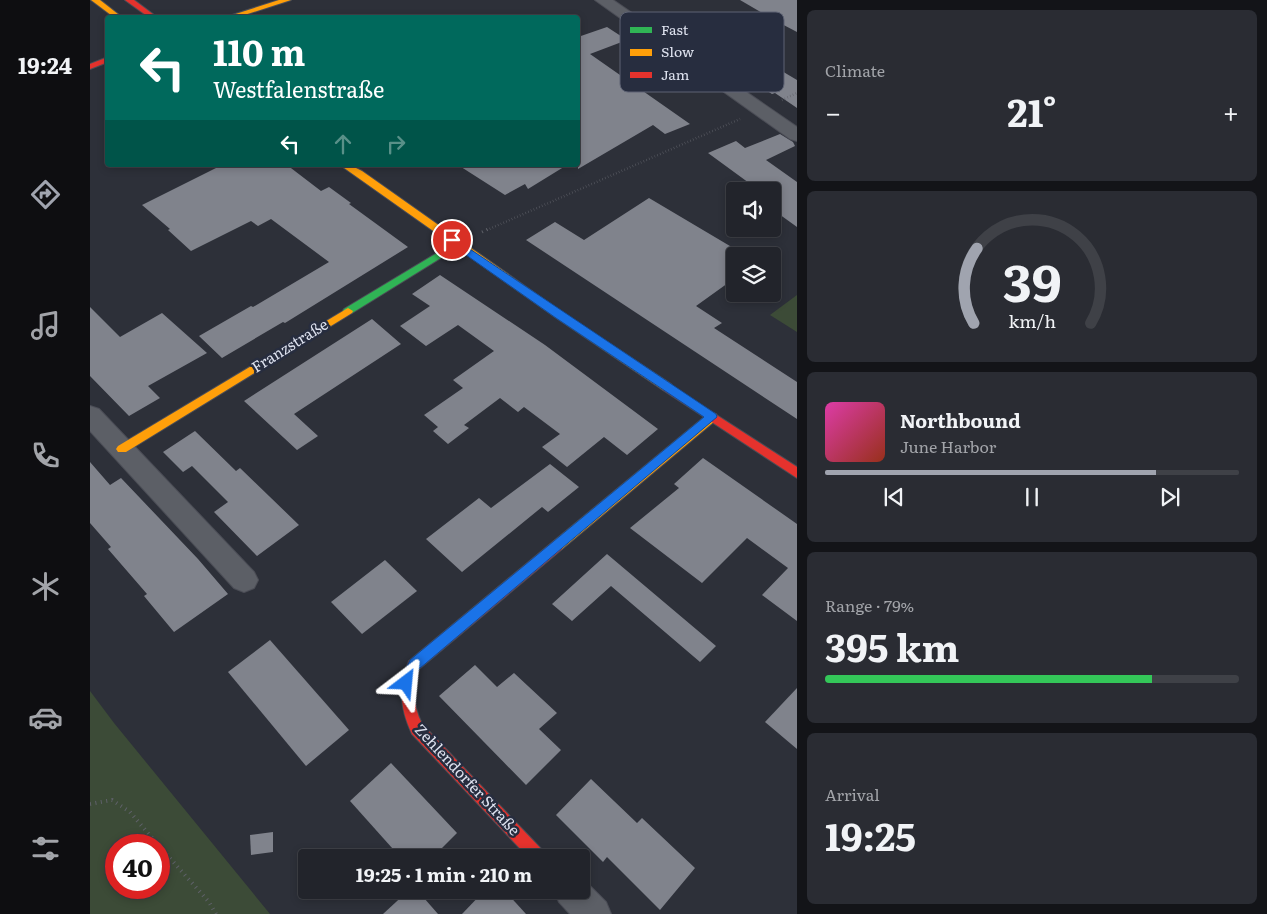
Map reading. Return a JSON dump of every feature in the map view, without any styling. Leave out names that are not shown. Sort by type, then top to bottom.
[{"type":"street","points":[[95,0],[116,15]]},
{"type":"street","points":[[129,0],[151,15]]},
{"type":"street","points":[[236,15],[287,0]]},
{"type":"street","points":[[603,0],[620,12]]},
{"type":"street","points":[[90,67],[105,60]]},
{"type":"street","points":[[734,92],[797,135]]},
{"type":"street","points":[[355,169],[457,244],[797,473]]},
{"type":"street","name":"Franzstraße","points":[[122,449],[457,244]]},
{"type":"street","points":[[90,414],[244,580]]},
{"type":"street","name":"Zehlendorfer Straße","points":[[531,849],[418,729],[409,713],[406,683],[414,665],[712,417]]},
{"type":"street","points":[[580,899],[594,914]]},
{"type":"path","points":[[457,244],[797,93]]},
{"type":"path","points":[[90,804],[112,800],[130,812],[149,834]]},
{"type":"path","points":[[170,859],[208,902],[216,914]]},
{"type":"green space","points":[[797,295],[797,332],[770,315]]},
{"type":"green space","points":[[90,691],[114,723],[270,914],[90,914]]},
{"type":"building","points":[[740,0],[797,0],[797,32],[784,25],[784,12],[761,12]]},
{"type":"building","points":[[607,27],[620,35],[620,43],[590,54],[620,75],[620,92],[644,92],[690,124],[665,134],[653,125],[578,169],[580,167],[580,36]]},
{"type":"building","points":[[784,72],[797,80],[797,108],[775,93],[769,92],[784,92]]},
{"type":"building","points":[[780,134],[793,142],[795,146],[766,160],[797,182],[797,227],[781,215],[781,182],[748,182],[708,153],[736,141],[745,148]]},
{"type":"building","points":[[218,167],[290,167],[321,191],[329,187],[408,247],[285,323],[283,322],[222,358],[199,336],[251,306],[253,307],[329,262],[271,219],[258,226],[251,221],[191,251],[168,230],[170,229],[142,205]]},
{"type":"building","points":[[461,167],[564,167],[528,189],[525,184],[505,195]]},
{"type":"building","points":[[649,198],[732,247],[726,247],[726,284],[696,306],[722,323],[714,328],[797,382],[797,419],[526,240],[555,222],[584,240]]},
{"type":"building","points":[[440,275],[545,345],[658,429],[627,455],[604,437],[567,467],[542,447],[560,434],[524,407],[518,412],[500,398],[464,425],[469,428],[448,444],[433,431],[438,427],[424,415],[463,388],[453,380],[494,351],[458,325],[426,346],[400,326],[430,306],[412,294]]},
{"type":"building","points":[[90,307],[120,337],[162,313],[207,353],[148,386],[160,398],[129,416],[90,376]]},
{"type":"building","points":[[372,319],[401,344],[294,414],[318,436],[297,450],[244,401]]},
{"type":"building","points":[[195,431],[236,471],[240,468],[299,525],[257,556],[214,512],[228,502],[192,466],[183,472],[163,452]]},
{"type":"building","points":[[703,458],[797,524],[797,621],[762,595],[788,568],[747,538],[702,583],[630,528],[679,488],[674,484]]},
{"type":"building","points":[[90,462],[110,485],[121,478],[198,559],[228,594],[174,632],[144,596],[147,594],[108,549],[111,547],[90,523]]},
{"type":"building","points":[[550,464],[579,487],[548,512],[542,507],[462,572],[426,539],[479,498],[491,508]]},
{"type":"building","points":[[607,554],[716,646],[700,662],[611,586],[572,621],[552,604]]},
{"type":"building","points":[[385,560],[417,591],[362,634],[331,602]]},
{"type":"building","points":[[270,640],[349,730],[306,766],[228,672]]},
{"type":"building","points":[[475,665],[497,687],[514,673],[557,713],[539,729],[561,750],[526,785],[439,696]]},
{"type":"building","points":[[797,688],[797,749],[765,722]]},
{"type":"building","points":[[391,763],[457,833],[441,849],[393,849],[350,801]]},
{"type":"building","points":[[591,779],[637,823],[642,818],[695,868],[660,910],[607,857],[603,862],[556,815]]},
{"type":"building","points":[[273,832],[273,852],[251,855],[250,835]]},
{"type":"building","points":[[399,899],[425,899],[438,914],[383,914]]},
{"type":"building","points":[[476,899],[512,899],[526,914],[462,914]]},
{"type":"traffic: fast","points":[[348,311],[457,244]]},
{"type":"traffic: slow","points":[[95,0],[116,15]]},
{"type":"traffic: slow","points":[[236,15],[287,0]]},
{"type":"traffic: slow","points":[[348,167],[359,173],[559,315],[667,387]]},
{"type":"traffic: slow","points":[[122,449],[348,311]]},
{"type":"traffic: slow","points":[[558,545],[712,417]]},
{"type":"traffic: jam","points":[[129,0],[151,15]]},
{"type":"traffic: jam","points":[[90,67],[105,60]]},
{"type":"traffic: jam","points":[[667,387],[797,473]]},
{"type":"traffic: jam","points":[[531,849],[417,729],[410,713],[407,690],[414,665],[558,545]]},
{"type":"route","points":[[406,683],[414,665],[712,417],[559,315],[452,240]]}]
